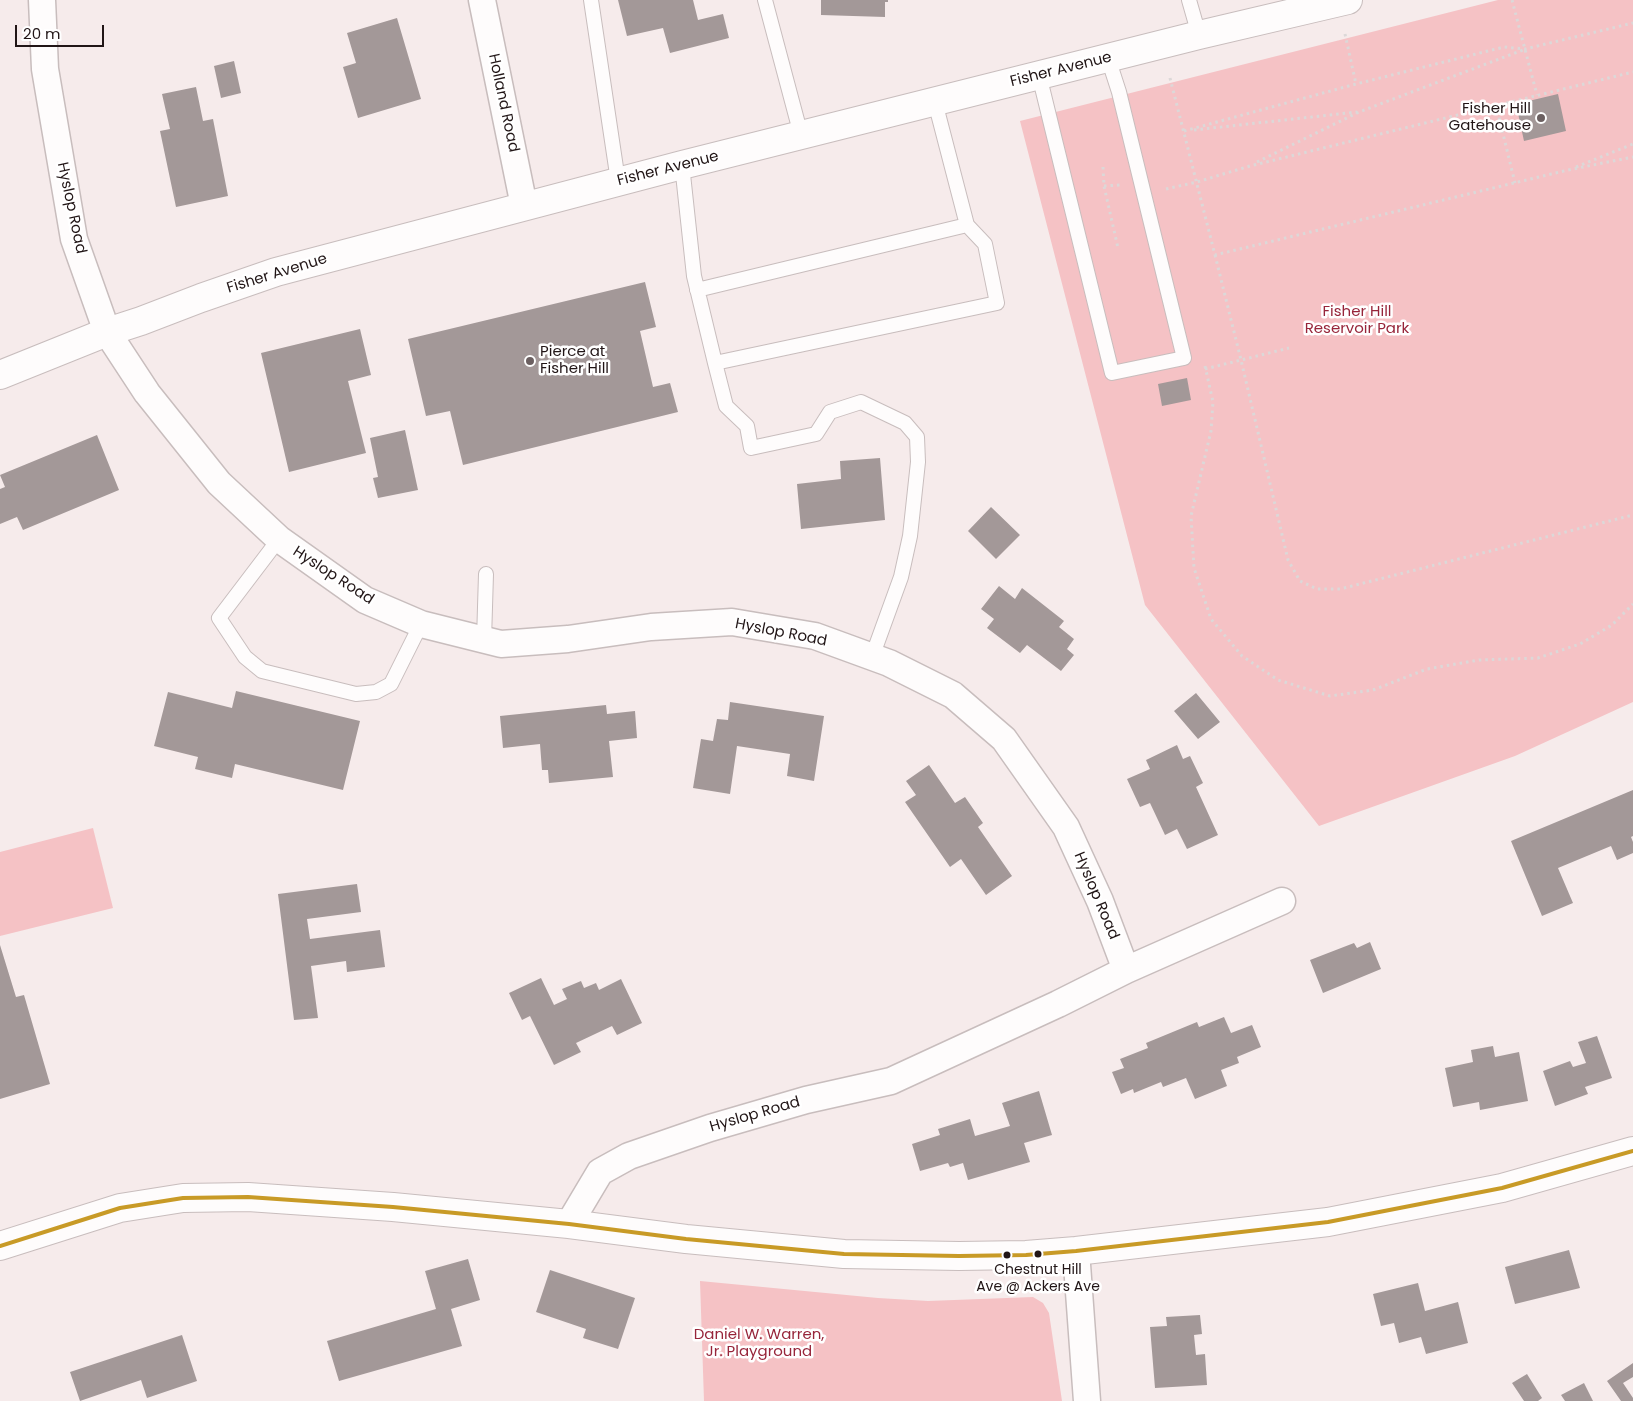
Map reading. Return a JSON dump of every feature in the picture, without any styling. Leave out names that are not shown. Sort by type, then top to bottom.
[{"type":"main road","name":"Fisher Avenue","points":[[0,375],[107,332],[141,322],[260,276],[618,181],[1199,35],[1348,0]]},
{"type":"main road","points":[[0,1246],[120,1208],[183,1198],[248,1198],[392,1207],[844,1254],[1026,1255],[1328,1222],[1502,1188],[1633,1151]]},
{"type":"street","name":"Hyslop Road","points":[[42,0],[45,69],[74,239],[107,332],[147,393],[219,483],[278,539],[365,600],[421,624],[501,644],[568,639],[651,627],[732,622],[815,636],[889,663],[953,695],[1004,739],[1066,827],[1100,901],[1126,970],[1058,1004],[891,1081],[806,1100],[710,1128],[629,1156],[600,1172],[569,1224]]},
{"type":"street","name":"Holland Road","points":[[482,0],[524,206]]},
{"type":"street","points":[[1126,970],[1282,901]]},
{"type":"street","points":[[1076,1251],[1087,1401]]},
{"type":"lane","points":[[591,0],[618,181]]},
{"type":"lane","points":[[764,0],[801,135]]},
{"type":"lane","points":[[1189,0],[1199,35]]},
{"type":"lane","points":[[1039,75],[1112,373],[1184,358],[1119,92],[1108,58]]},
{"type":"lane","points":[[715,363],[997,303],[985,244],[967,225],[935,102]]},
{"type":"lane","points":[[682,165],[694,276],[715,363],[726,406],[747,426],[752,448],[816,434],[830,412],[861,402],[905,423],[917,437],[918,462],[910,536],[901,577],[872,657]]},
{"type":"lane","points":[[697,290],[967,225]]},
{"type":"lane","points":[[278,539],[218,618],[245,657],[262,671],[356,694],[376,692],[391,684],[421,624]]},
{"type":"lane","points":[[484,640],[486,574]]},
{"type":"path","points":[[1512,0],[1537,95]]},
{"type":"path","points":[[1250,166],[1359,112],[1524,49],[1633,23]]},
{"type":"path","points":[[1345,34],[1356,84]]},
{"type":"path","points":[[1184,131],[1356,84],[1504,47],[1524,49]]},
{"type":"path","points":[[1161,190],[1197,182],[1250,166],[1633,72]]},
{"type":"path","points":[[1170,78],[1241,360],[1288,560],[1300,581],[1317,589],[1340,590],[1633,515]]},
{"type":"path","points":[[1496,105],[1515,183]]},
{"type":"path","points":[[1184,131],[1359,112]]},
{"type":"path","points":[[1568,170],[1633,144]]},
{"type":"path","points":[[1215,255],[1568,170],[1633,157]]},
{"type":"path","points":[[1103,167],[1104,186],[1118,248]]},
{"type":"path","points":[[1205,369],[1289,348]]},
{"type":"path","points":[[1203,359],[1213,402],[1211,431],[1190,516],[1194,568],[1211,619],[1242,656],[1278,680],[1330,696],[1373,690],[1427,669],[1479,660],[1538,658],[1580,644],[1612,625],[1633,604]]},
{"type":"green space","name":"Fisher Hill Reservoir Park","points":[[1498,0],[1633,0],[1633,702],[1515,756],[1319,826],[1145,605],[1020,121]]},
{"type":"green space","points":[[93,828],[113,908],[0,936],[0,852]]},
{"type":"green space","name":"Daniel W. Warren, Jr. Playground","points":[[700,1281],[928,1301],[1033,1297],[1043,1303],[1049,1313],[1062,1401],[704,1401]]},
{"type":"building","points":[[618,0],[693,0],[698,20],[723,14],[729,38],[670,53],[663,28],[627,36]]},
{"type":"building","points":[[821,0],[888,0],[888,2],[885,2],[885,17],[821,15]]},
{"type":"building","points":[[397,18],[421,99],[358,118],[343,67],[356,63],[347,33]]},
{"type":"building","points":[[234,61],[241,93],[221,98],[214,66]]},
{"type":"building","points":[[196,87],[203,121],[213,119],[228,196],[176,207],[160,131],[170,129],[162,94]]},
{"type":"building","name":"Fisher Hill Gatehouse","points":[[1558,94],[1566,131],[1524,141],[1516,104]]},
{"type":"building","name":"Pierce at Fisher Hill","points":[[645,282],[656,327],[640,331],[653,387],[670,383],[678,412],[463,465],[450,411],[426,416],[408,339]]},
{"type":"building","points":[[360,329],[371,375],[348,381],[366,453],[289,472],[261,353]]},
{"type":"building","points":[[1187,378],[1191,400],[1162,406],[1158,384]]},
{"type":"building","points":[[405,430],[418,490],[378,498],[373,478],[378,477],[370,438]]},
{"type":"building","points":[[97,435],[119,490],[23,530],[17,517],[0,524],[0,489],[5,487],[0,475]]},
{"type":"building","points":[[880,458],[885,520],[801,529],[797,484],[841,479],[840,461]]},
{"type":"building","points":[[991,507],[1020,535],[996,559],[968,531]]},
{"type":"building","points":[[999,586],[1015,599],[1022,588],[1064,621],[1059,627],[1074,639],[1067,649],[1074,655],[1061,671],[1027,645],[1020,653],[987,628],[994,619],[981,609]]},
{"type":"building","points":[[236,691],[360,721],[343,790],[235,764],[232,778],[195,769],[198,757],[154,746],[168,692],[232,708]]},
{"type":"building","points":[[1196,693],[1220,722],[1198,739],[1174,711]]},
{"type":"building","points":[[730,702],[824,716],[814,781],[787,776],[790,754],[737,746],[730,794],[693,788],[701,739],[713,741],[717,719],[728,720]]},
{"type":"building","points":[[606,705],[607,714],[635,711],[637,738],[609,741],[613,777],[549,783],[548,770],[542,770],[540,744],[503,748],[500,716]]},
{"type":"building","points":[[1177,745],[1183,759],[1190,756],[1203,783],[1196,787],[1218,835],[1187,849],[1177,829],[1165,835],[1150,803],[1140,807],[1127,779],[1150,769],[1146,760]]},
{"type":"building","points":[[929,765],[955,803],[965,797],[983,823],[978,827],[1012,876],[986,895],[961,859],[950,867],[905,802],[916,795],[906,781]]},
{"type":"building","points":[[1633,790],[1633,836],[1631,837],[1633,853],[1617,860],[1611,846],[1558,868],[1573,903],[1542,916],[1511,841]]},
{"type":"building","points":[[357,884],[361,912],[307,919],[310,939],[380,930],[385,967],[347,972],[346,961],[311,966],[318,1018],[294,1020],[278,894]]},
{"type":"building","points":[[1370,942],[1381,969],[1323,993],[1310,960],[1354,943],[1357,948]]},
{"type":"building","points":[[0,945],[16,997],[24,995],[50,1084],[0,1099]]},
{"type":"building","points":[[541,978],[554,1005],[567,999],[562,989],[581,981],[584,988],[596,983],[599,990],[621,979],[642,1023],[617,1035],[612,1026],[576,1043],[581,1052],[554,1065],[530,1016],[522,1020],[509,993]]},
{"type":"building","points":[[1224,1017],[1231,1033],[1252,1025],[1261,1047],[1237,1057],[1239,1063],[1221,1070],[1227,1086],[1195,1099],[1186,1078],[1163,1087],[1161,1082],[1134,1093],[1133,1089],[1121,1094],[1112,1072],[1124,1068],[1120,1059],[1148,1048],[1146,1043],[1197,1022],[1199,1027]]},
{"type":"building","points":[[1597,1036],[1612,1078],[1585,1087],[1588,1094],[1555,1106],[1543,1071],[1570,1061],[1573,1067],[1586,1063],[1578,1042]]},
{"type":"building","points":[[1493,1046],[1495,1057],[1519,1052],[1528,1101],[1480,1110],[1479,1102],[1453,1107],[1445,1068],[1473,1062],[1471,1050]]},
{"type":"building","points":[[1039,1091],[1052,1135],[1024,1143],[1030,1162],[968,1180],[963,1163],[950,1167],[948,1163],[920,1171],[912,1144],[940,1135],[938,1129],[970,1119],[975,1136],[1010,1126],[1002,1103]]},
{"type":"building","points":[[1569,1250],[1580,1288],[1515,1304],[1505,1267]]},
{"type":"building","points":[[468,1259],[480,1300],[451,1309],[462,1346],[339,1381],[327,1341],[436,1309],[425,1271]]},
{"type":"building","points":[[550,1270],[635,1298],[618,1349],[583,1338],[586,1329],[536,1312]]},
{"type":"building","points":[[1418,1283],[1425,1311],[1458,1302],[1468,1343],[1426,1354],[1421,1337],[1399,1343],[1394,1323],[1381,1326],[1373,1294]]},
{"type":"building","points":[[1200,1315],[1202,1334],[1194,1335],[1196,1355],[1205,1354],[1207,1385],[1155,1388],[1150,1327],[1167,1326],[1166,1317]]},
{"type":"building","points":[[182,1335],[197,1381],[147,1398],[141,1380],[80,1401],[70,1372]]},
{"type":"building","points":[[1633,1363],[1633,1377],[1623,1383],[1633,1401],[1621,1401],[1607,1381]]},
{"type":"building","points":[[1527,1374],[1542,1398],[1538,1401],[1524,1401],[1512,1383]]},
{"type":"building","points":[[1584,1383],[1593,1401],[1565,1401],[1561,1395]]},
{"type":"transit line","points":[[0,1246],[120,1208],[183,1198],[248,1197],[393,1207],[844,1254],[1026,1255],[1328,1222],[1502,1188],[1633,1151]]},
{"type":"place","name":"Fisher Hill Gatehouse","points":[[1541,118]]},
{"type":"place","name":"Pierce at Fisher Hill","points":[[530,361]]},
{"type":"place","name":"Chestnut Hill Ave @ Ackers Ave","points":[[1038,1254]]}]
